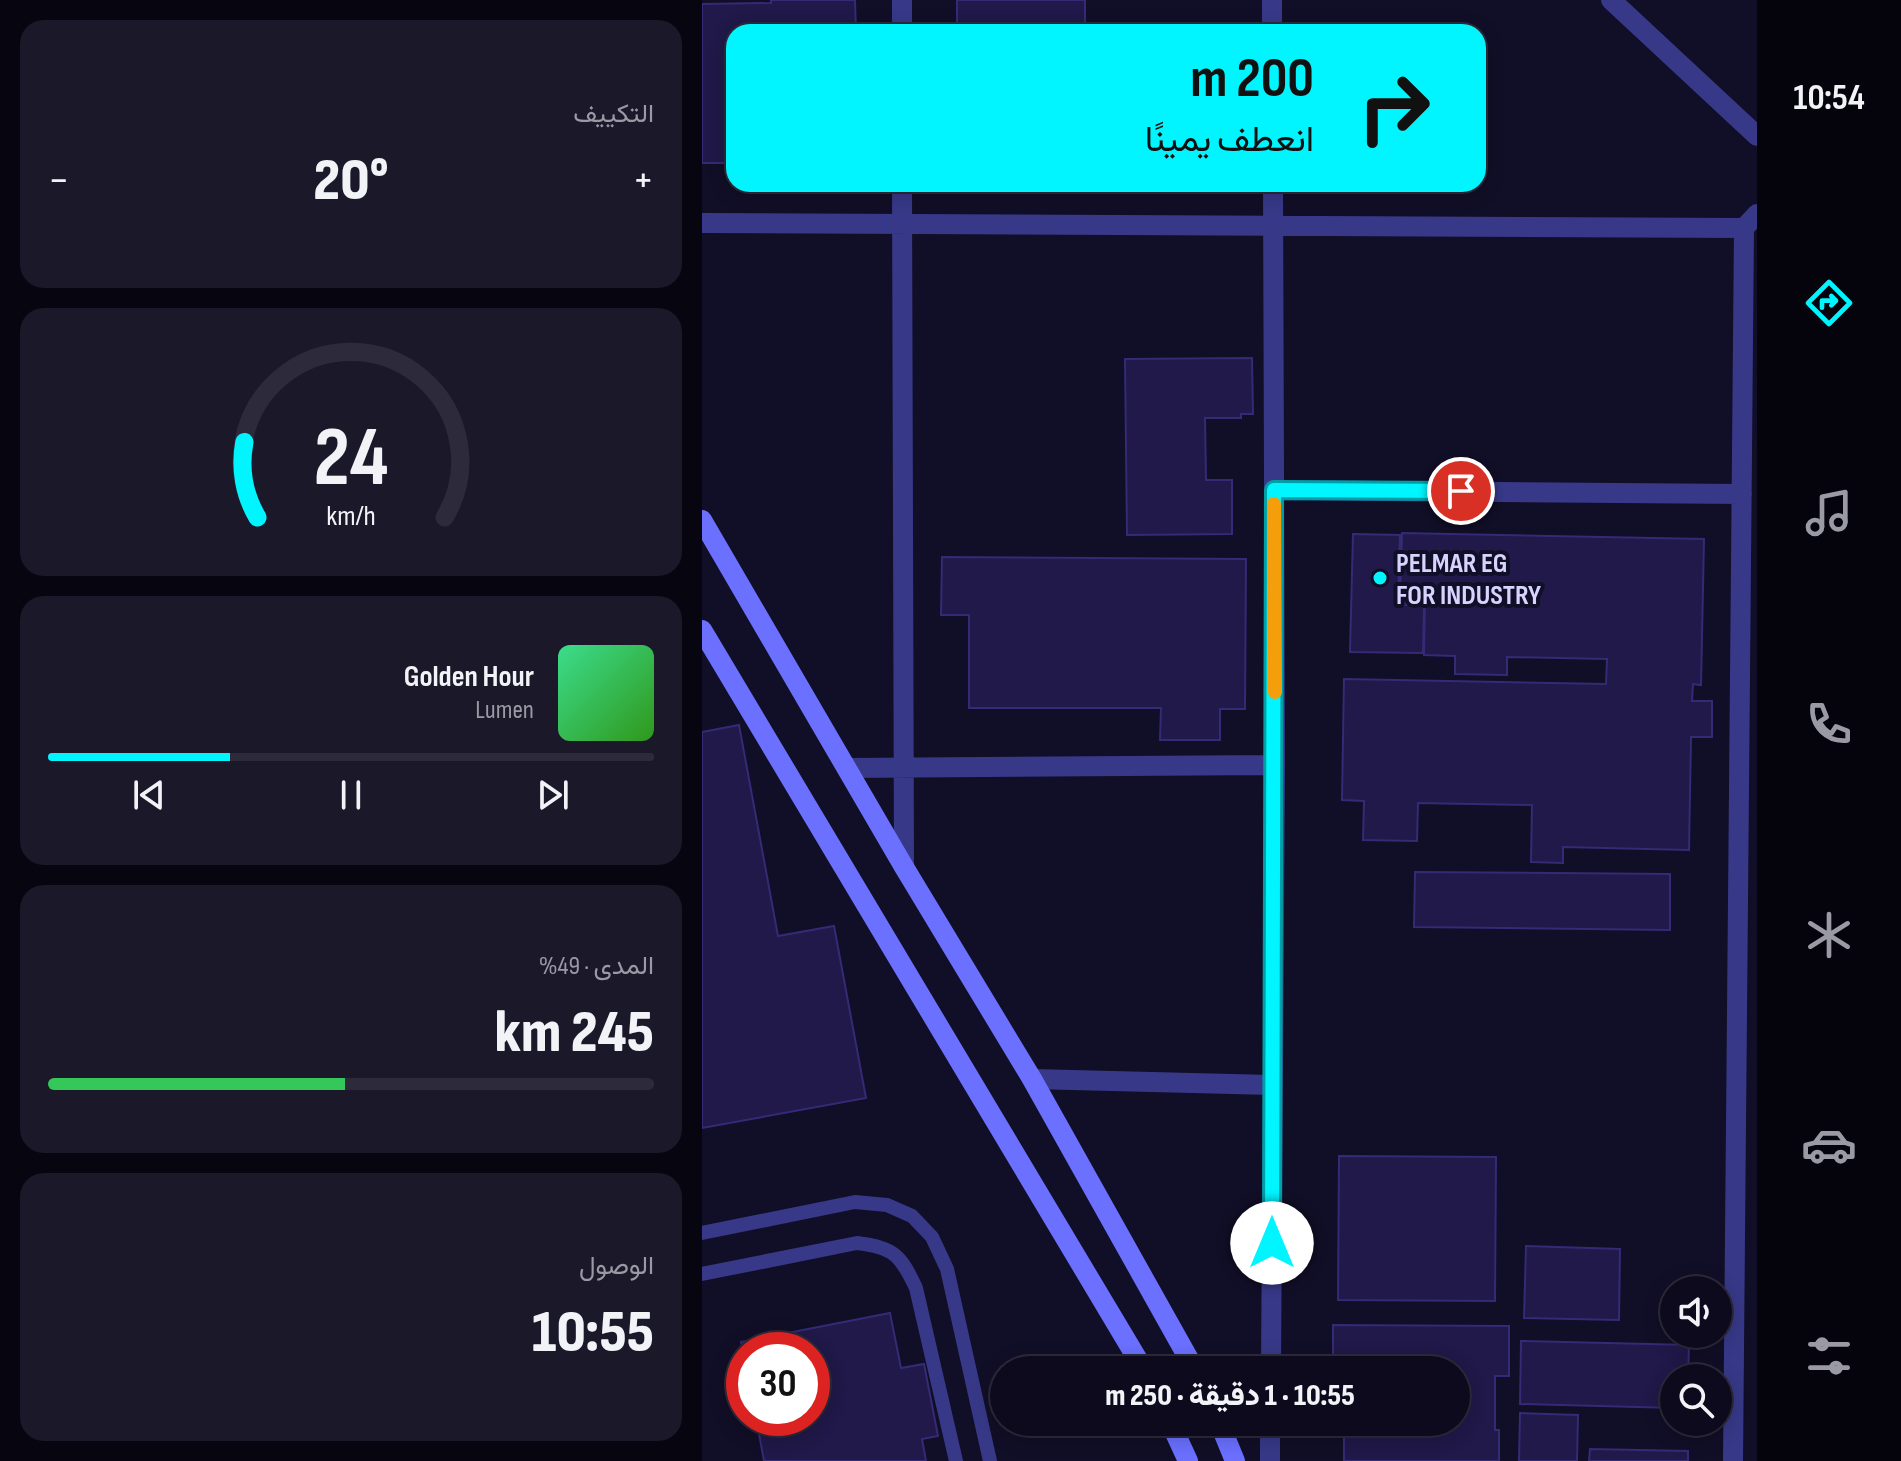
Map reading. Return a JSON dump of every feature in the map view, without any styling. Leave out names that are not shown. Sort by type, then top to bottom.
[{"type":"street","points":[[902,0],[902,24]]},
{"type":"street","points":[[1272,0],[1272,24]]},
{"type":"street","points":[[1611,0],[1757,136]]},
{"type":"street","points":[[902,192],[904,867]]},
{"type":"street","points":[[1271,1356],[1275,765],[1273,192]]},
{"type":"street","points":[[702,223],[1273,226],[1751,221],[1742,494],[1733,1461]]},
{"type":"street","points":[[1274,490],[1742,494]]},
{"type":"street","points":[[702,520],[904,867],[1032,1079],[1187,1356]]},
{"type":"street","points":[[702,630],[1136,1356]]},
{"type":"street","points":[[847,768],[1275,765]]},
{"type":"street","points":[[1032,1079],[1273,1085]]},
{"type":"street","points":[[1176,1436],[1188,1461]]},
{"type":"street","points":[[1225,1436],[1235,1461]]},
{"type":"street","points":[[1270,1436],[1270,1461]]},
{"type":"lane","points":[[702,1233],[855,1202],[887,1205],[912,1216],[932,1237],[947,1269],[990,1461]]},
{"type":"lane","points":[[702,1274],[857,1243],[879,1245],[894,1252],[905,1264],[916,1288],[956,1461]]},
{"type":"building","points":[[771,0],[855,0],[856,24],[726,24],[726,163],[702,163],[702,4],[771,3]]},
{"type":"building","points":[[957,0],[1085,0],[1085,24],[957,24]]},
{"type":"building","points":[[1252,358],[1253,414],[1241,414],[1241,418],[1205,418],[1206,480],[1232,480],[1232,534],[1127,535],[1125,359]]},
{"type":"building","points":[[1402,533],[1704,539],[1701,685],[1693,684],[1692,701],[1712,701],[1712,737],[1691,737],[1689,850],[1563,847],[1563,863],[1531,862],[1532,805],[1418,803],[1417,841],[1363,840],[1364,801],[1342,800],[1344,679],[1606,684],[1607,659],[1507,657],[1507,675],[1455,674],[1455,656],[1424,655],[1425,603],[1400,603]]},
{"type":"building","points":[[1353,534],[1400,535],[1398,605],[1424,605],[1423,653],[1350,652]]},
{"type":"building","points":[[942,557],[1246,559],[1245,709],[1220,709],[1220,740],[1160,740],[1161,708],[969,708],[969,615],[941,615]]},
{"type":"building","points":[[739,725],[778,936],[834,926],[866,1098],[702,1128],[702,732]]},
{"type":"building","points":[[1415,872],[1670,874],[1670,930],[1414,927]]},
{"type":"building","points":[[1339,1156],[1496,1157],[1495,1301],[1338,1300]]},
{"type":"building","points":[[1526,1246],[1620,1249],[1619,1320],[1524,1318]]},
{"type":"building","points":[[890,1313],[901,1368],[924,1364],[938,1436],[922,1439],[926,1461],[764,1461],[759,1436],[830,1436],[830,1332],[792,1332]]},
{"type":"building","points":[[1333,1325],[1509,1326],[1509,1376],[1495,1376],[1495,1430],[1499,1430],[1499,1461],[1344,1461],[1344,1436],[1470,1436],[1470,1356],[1333,1356]]},
{"type":"building","points":[[1521,1341],[1660,1344],[1660,1348],[1689,1348],[1688,1364],[1660,1364],[1660,1408],[1520,1404]]},
{"type":"building","points":[[1520,1413],[1578,1415],[1577,1461],[1519,1461]]},
{"type":"building","points":[[1590,1449],[1688,1451],[1688,1461],[1589,1461]]},
{"type":"slow traffic","points":[[1274,504],[1275,692]]},
{"type":"place","name":"PELMAR EG FOR INDUSTRY","points":[[1380,578]]},
{"type":"route","points":[[1272,1243],[1274,490],[1461,491]]}]
